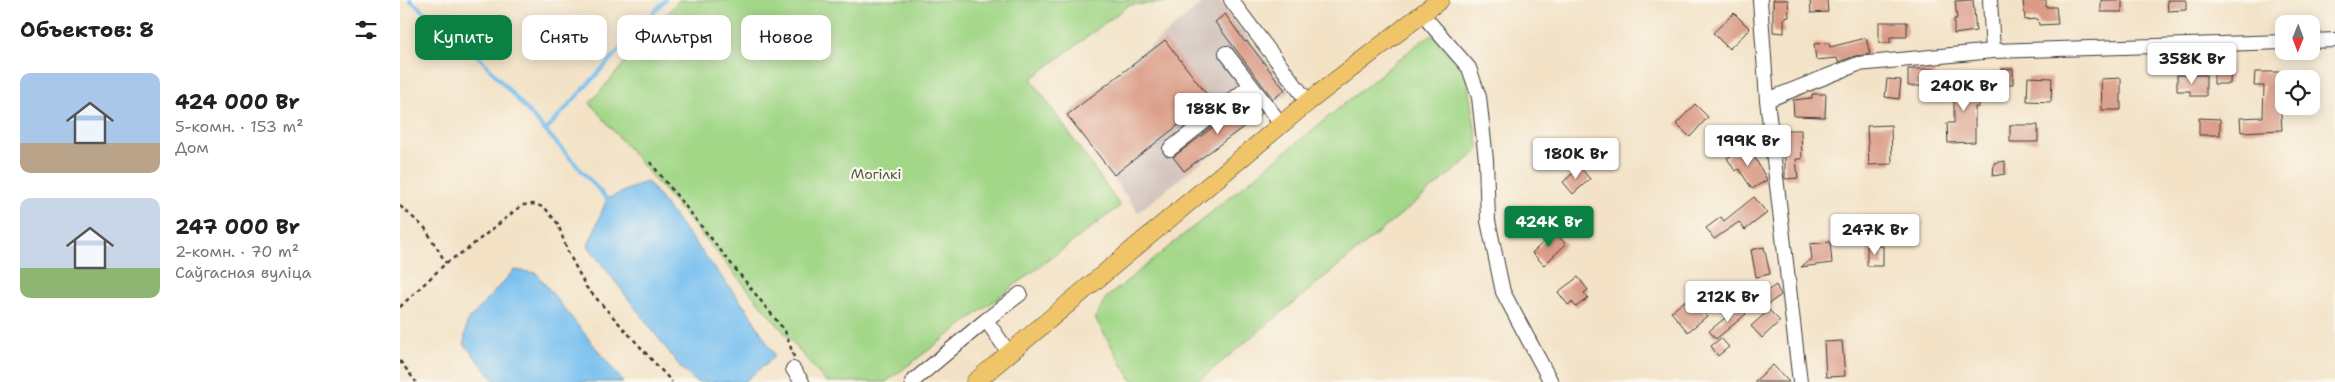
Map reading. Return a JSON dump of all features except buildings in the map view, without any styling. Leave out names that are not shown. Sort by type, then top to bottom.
[{"type":"main road","points":[[975,382],[1281,124],[1440,0]]},
{"type":"street","points":[[1231,0],[1308,102]]},
{"type":"street","points":[[1760,0],[1767,100],[1800,382]]},
{"type":"street","points":[[1990,0],[1993,51]]},
{"type":"street","points":[[1422,14],[1469,68],[1479,97],[1486,160],[1488,221],[1503,292],[1551,382]]},
{"type":"street","points":[[2320,41],[2335,40]]},
{"type":"street","points":[[1767,100],[1858,64],[1993,51],[2275,42]]},
{"type":"street","points":[[1226,53],[1281,124]]},
{"type":"street","points":[[1170,149],[1251,85]]},
{"type":"street","points":[[912,382],[1020,294]]},
{"type":"street","points":[[986,320],[1009,354]]},
{"type":"street","points":[[793,369],[802,382]]},
{"type":"path","points":[[650,162],[785,331],[794,353],[793,369]]},
{"type":"path","points":[[400,307],[446,262],[470,247],[522,205],[535,204],[545,208],[558,224],[567,250],[586,287],[672,382]]},
{"type":"path","points":[[400,206],[425,228],[446,262]]},
{"type":"path","points":[[400,361],[416,382]]},
{"type":"shaded area","points":[[1206,0],[1219,0],[1290,92],[1138,212],[1067,115]]},
{"type":"green space","name":"Могілкі","points":[[679,0],[1167,0],[1163,3],[1129,5],[1031,79],[1120,206],[886,382],[826,382],[590,103],[627,60],[731,60],[731,15],[666,15]]},
{"type":"green space","points":[[1433,35],[1466,76],[1479,150],[1197,382],[1136,382],[1130,378],[1095,318],[1106,298],[1424,39]]},
{"type":"water","points":[[647,181],[748,311],[775,356],[744,382],[696,382],[682,369],[588,246],[607,199]]},
{"type":"water","points":[[514,270],[536,273],[623,382],[496,382],[464,344],[467,322]]},
{"type":"waterway","points":[[410,0],[480,58],[607,199]]},
{"type":"waterway","points":[[545,131],[665,0]]}]
